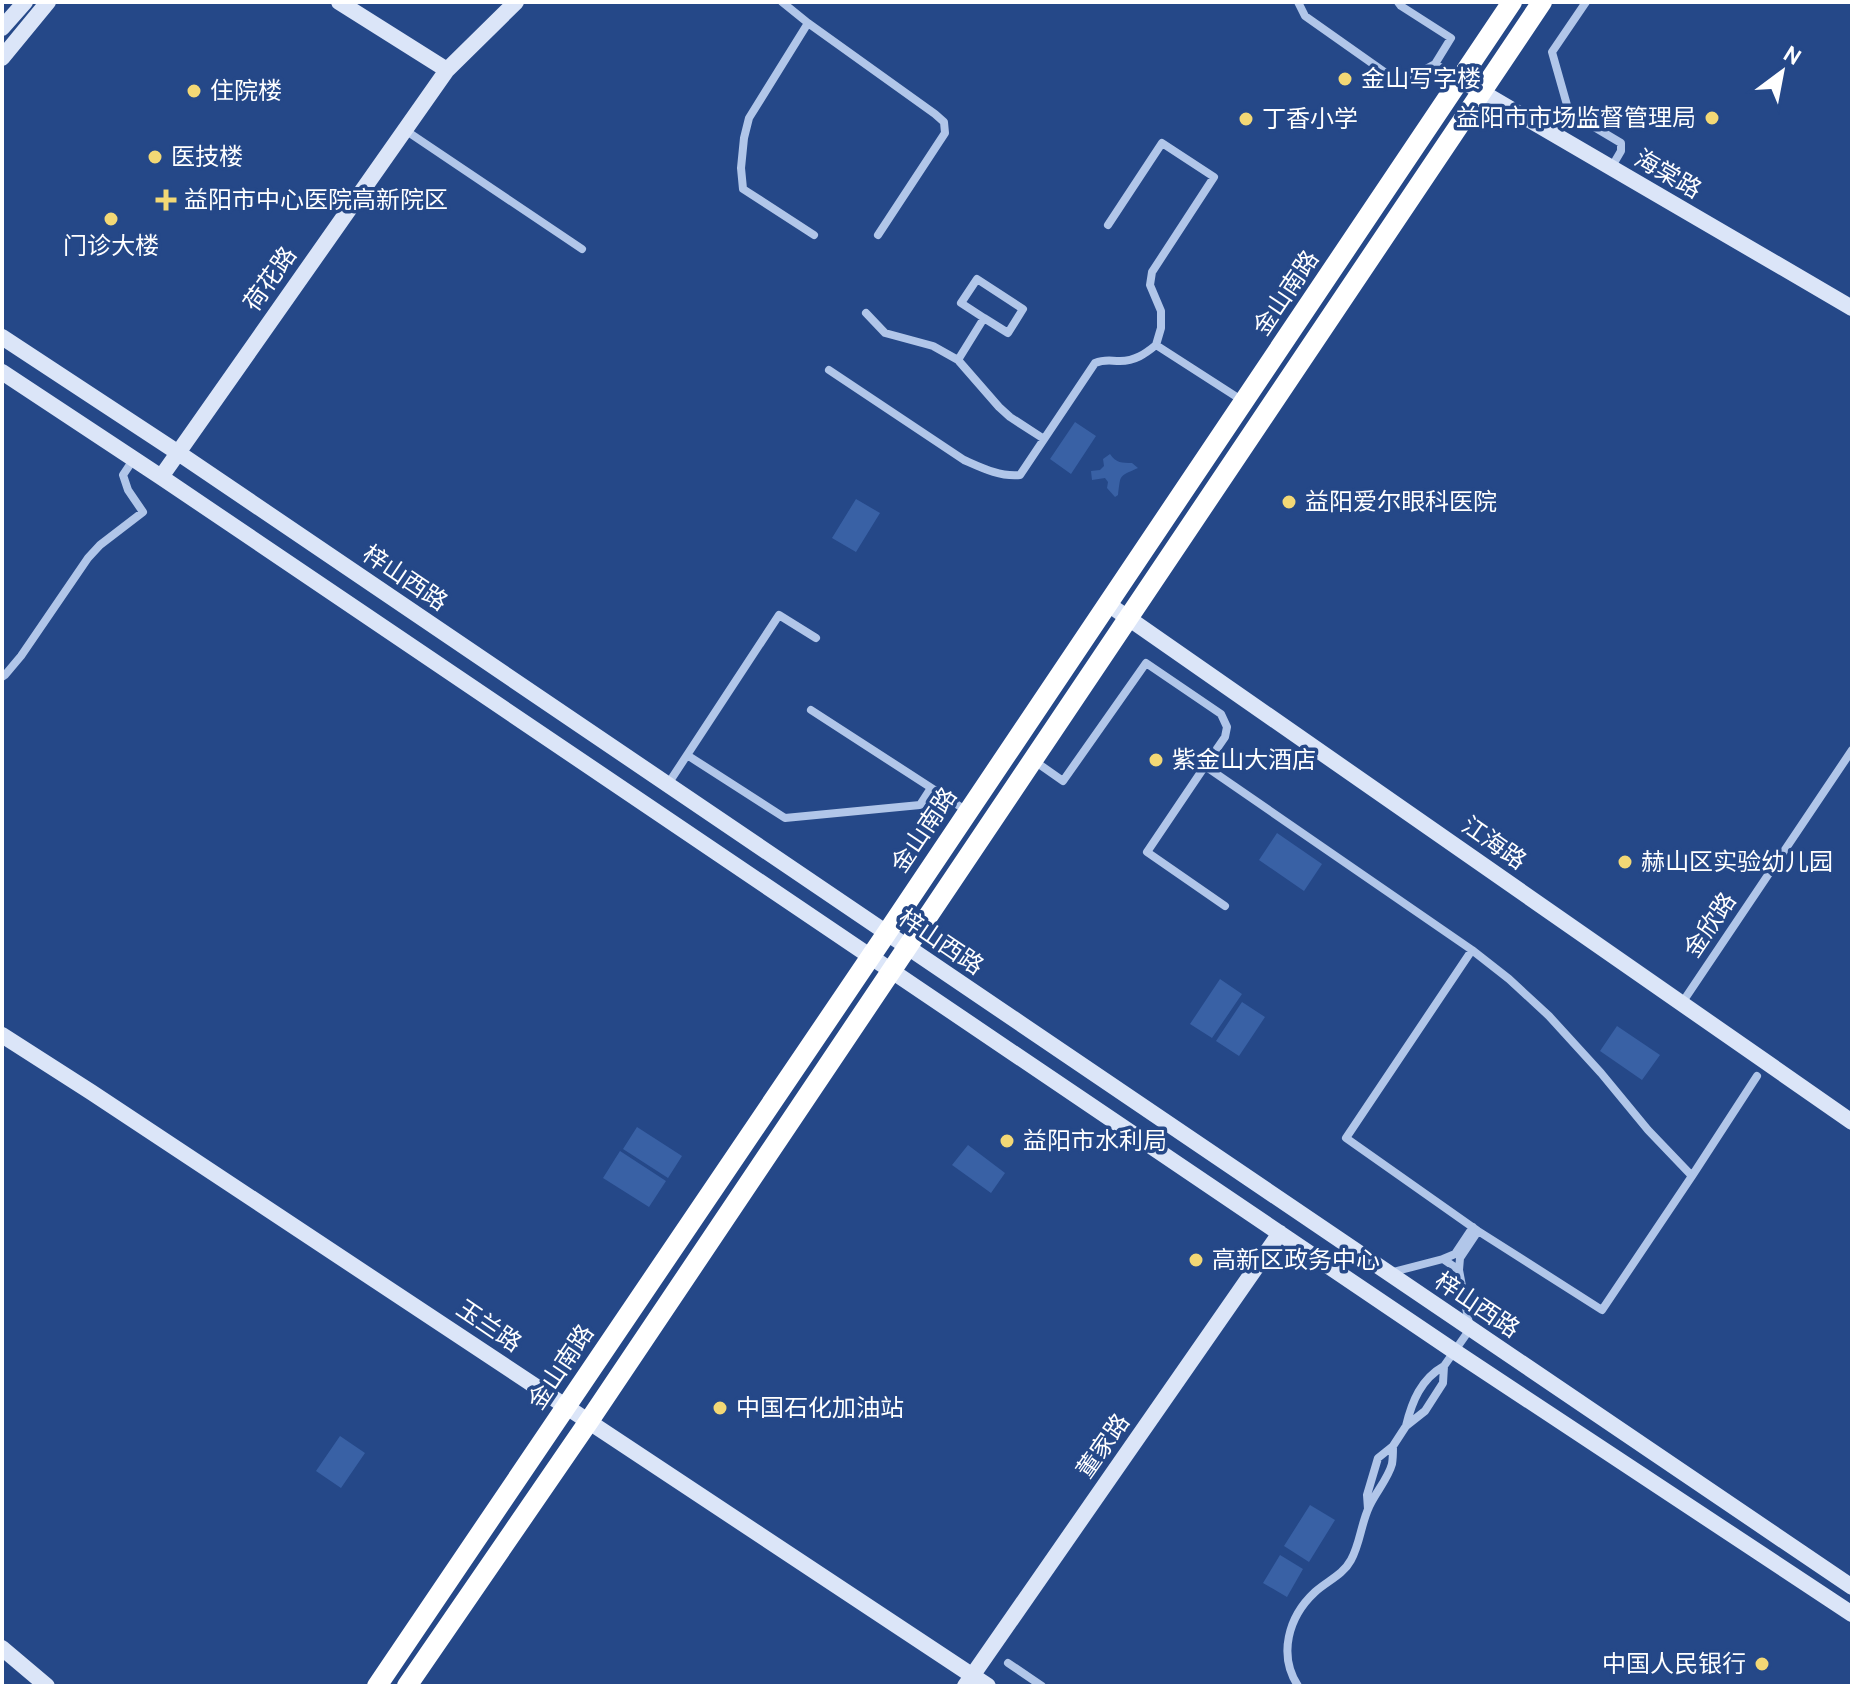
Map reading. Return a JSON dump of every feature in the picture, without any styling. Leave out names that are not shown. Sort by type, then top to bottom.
[{"type":"highway","name":"金山南路","points":[[377,1686],[1512,2]]},
{"type":"highway","points":[[407,1686],[589,1421],[1542,2]]},
{"type":"highway","points":[[490,1519],[511,1534]]},
{"type":"street","points":[[2,28],[25,2]]},
{"type":"street","points":[[2,58],[48,2]]},
{"type":"street","points":[[339,2],[447,70]]},
{"type":"street","name":"荷花路","points":[[161,477],[447,70],[516,2]]},
{"type":"street","points":[[782,2],[944,122],[945,133],[878,235]]},
{"type":"street","points":[[1298,2],[1305,16],[1400,83],[1435,64],[1451,38],[1398,2]]},
{"type":"street","points":[[1586,2],[1552,52],[1569,112],[1621,143],[1621,151],[1611,168]]},
{"type":"street","points":[[808,23],[749,118],[741,168],[743,189],[814,235]]},
{"type":"street","points":[[1435,64],[1461,80]]},
{"type":"street","name":"海棠路","points":[[1461,80],[1852,308]]},
{"type":"street","points":[[405,130],[582,249]]},
{"type":"street","points":[[829,370],[964,460],[1008,476],[1020,475],[1095,363],[1105,359],[1129,361],[1156,345],[1161,328],[1161,311],[1150,285],[1152,272],[1214,177],[1162,143],[1108,225]]},
{"type":"street","points":[[977,279],[1023,309],[1008,333],[984,318],[961,303],[977,279]]},
{"type":"street","points":[[866,313],[885,333],[933,346],[958,360],[999,407],[1044,439]]},
{"type":"street","points":[[958,360],[984,318]]},
{"type":"street","name":"梓山西路","points":[[2,337],[177,452],[1851,1587]]},
{"type":"street","points":[[1156,345],[1244,402]]},
{"type":"street","name":"梓山西路","points":[[2,372],[1454,1351],[1852,1614]]},
{"type":"street","points":[[2,677],[21,656],[88,558],[143,512],[128,490],[123,475],[134,459]]},
{"type":"street","name":"江海路","points":[[1108,604],[1852,1122]]},
{"type":"street","points":[[667,785],[779,615],[816,638]]},
{"type":"street","points":[[1033,760],[1063,781],[1146,663],[1221,714],[1227,727],[1225,737],[1147,852],[1225,906]]},
{"type":"street","points":[[811,710],[968,812]]},
{"type":"street","name":"金欣路","points":[[1682,1004],[1852,750]]},
{"type":"street","points":[[601,775],[618,751]]},
{"type":"street","points":[[687,755],[785,818],[920,805],[931,788]]},
{"type":"street","points":[[1205,766],[1472,950],[1509,979],[1549,1016],[1692,1176]]},
{"type":"street","points":[[743,871],[758,847]]},
{"type":"street","points":[[1472,950],[1346,1138],[1476,1229],[1602,1310],[1757,1076]]},
{"type":"street","name":"玉兰路","points":[[2,1035],[589,1421],[969,1681],[988,1686]]},
{"type":"street","points":[[1387,1273],[1455,1254],[1476,1229]]},
{"type":"street","points":[[1406,1426],[1411,1402],[1430,1374],[1444,1366],[1470,1329],[1459,1270],[1460,1258],[1476,1229]]},
{"type":"street","name":"董家路","points":[[969,1681],[1280,1233]]},
{"type":"street","points":[[1443,1259],[1459,1270]]},
{"type":"street","points":[[1368,1509],[1367,1495],[1378,1458],[1393,1446],[1406,1426],[1425,1411],[1443,1383],[1444,1366]]},
{"type":"street","points":[[1298,1686],[1288,1663],[1287,1642],[1292,1623],[1315,1592],[1340,1574],[1351,1561],[1368,1509],[1391,1466],[1393,1446]]},
{"type":"street","points":[[2,1648],[47,1686]]},
{"type":"street","points":[[1008,1663],[1042,1686]]},
{"type":"shaded area","points":[[1075,422],[1096,436],[1071,474],[1050,459]]},
{"type":"shaded area","points":[[1110,454],[1117,461],[1132,463],[1138,468],[1122,477],[1115,497],[1107,488],[1105,478],[1092,480],[1091,471],[1100,470],[1104,466],[1103,459]]},
{"type":"shaded area","points":[[856,499],[880,513],[856,552],[832,538]]},
{"type":"shaded area","points":[[1277,833],[1322,864],[1304,891],[1259,860]]},
{"type":"shaded area","points":[[1220,979],[1242,994],[1212,1038],[1190,1024]]},
{"type":"shaded area","points":[[1242,1002],[1265,1017],[1239,1056],[1216,1041]]},
{"type":"shaded area","points":[[1617,1026],[1660,1055],[1642,1080],[1600,1051]]},
{"type":"shaded area","points":[[637,1127],[682,1156],[668,1178],[623,1149]]},
{"type":"shaded area","points":[[968,1145],[1005,1173],[991,1193],[952,1165]]},
{"type":"shaded area","points":[[620,1151],[666,1181],[649,1207],[603,1178]]},
{"type":"shaded area","points":[[340,1436],[365,1453],[341,1488],[316,1471]]},
{"type":"shaded area","points":[[1310,1505],[1335,1520],[1309,1562],[1284,1546]]},
{"type":"shaded area","points":[[1280,1555],[1303,1569],[1287,1597],[1263,1583]]},
{"type":"place","name":"金山写字楼","points":[[1345,79]]},
{"type":"place","name":"住院楼","points":[[194,91]]},
{"type":"place","name":"益阳市市场监督管理局","points":[[1712,118]]},
{"type":"place","name":"丁香小学","points":[[1246,119]]},
{"type":"place","name":"医技楼","points":[[155,157]]},
{"type":"place","name":"益阳市中心医院高新院区","points":[[166,200]]},
{"type":"place","name":"门诊大楼","points":[[111,219]]},
{"type":"place","name":"益阳爱尔眼科医院","points":[[1289,502]]},
{"type":"place","name":"紫金山大酒店","points":[[1156,760]]},
{"type":"place","name":"赫山区实验幼儿园","points":[[1625,862]]},
{"type":"place","name":"益阳市水利局","points":[[1007,1141]]},
{"type":"place","name":"高新区政务中心","points":[[1196,1260]]},
{"type":"place","name":"中国石化加油站","points":[[720,1408]]},
{"type":"place","name":"中国人民银行","points":[[1762,1664]]}]
